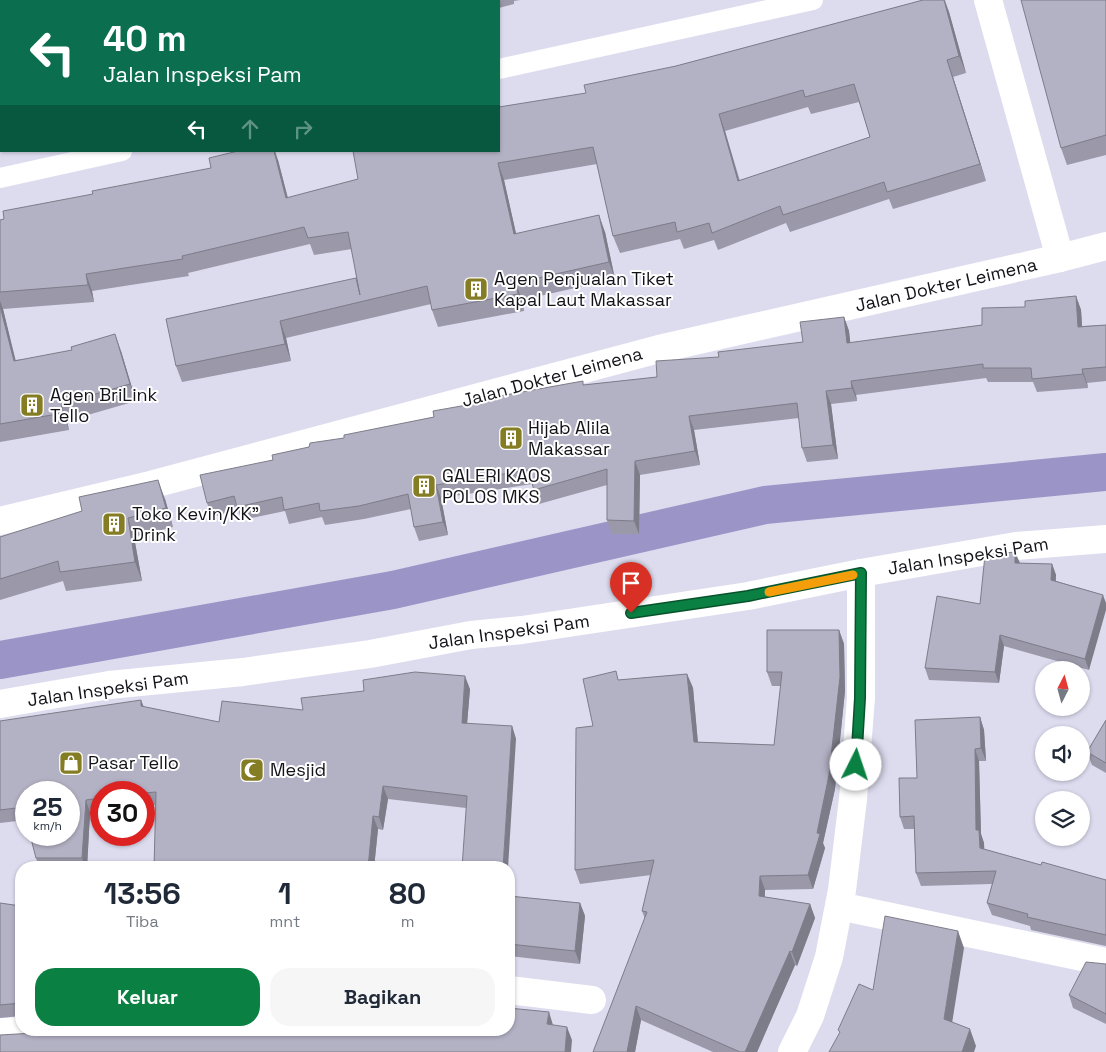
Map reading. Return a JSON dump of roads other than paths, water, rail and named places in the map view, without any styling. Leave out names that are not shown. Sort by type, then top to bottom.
[{"type":"main road","points":[[988,0],[1060,258]]},
{"type":"main road","name":"Jalan Dokter Leimena","points":[[0,521],[159,482],[659,349],[1106,246]]},
{"type":"main road","name":"Jalan Inspeksi Pam","points":[[0,704],[109,685],[243,672],[370,654],[471,635],[594,620],[748,596],[861,573],[1016,546],[1106,538]]},
{"type":"main road","points":[[792,1052],[810,1016],[829,957],[839,906],[853,799],[860,698],[861,573]]},
{"type":"main road","points":[[839,906],[1106,962]]},
{"type":"main road","points":[[515,991],[592,1000]]},
{"type":"main road","points":[[0,1032],[15,1031]]},
{"type":"lane","points":[[500,69],[813,0]]},
{"type":"lane","points":[[0,178],[117,152]]},
{"type":"waterway","points":[[0,660],[393,590],[765,505],[1106,472]]},
{"type":"place","name":"Agen Penjualan Tiket Kapal Laut Makassar","points":[[476,289]]},
{"type":"place","name":"Agen BriLink Tello","points":[[32,405]]},
{"type":"place","name":"Hijab Alila Makassar","points":[[511,438]]},
{"type":"place","name":"GALERI KAOS POLOS MKS","points":[[424,486]]},
{"type":"place","name":"Toko Kevin/KK\" Drink","points":[[114,524]]},
{"type":"place","name":"Pasar Tello","points":[[71,763]]},
{"type":"place","name":"Mesjid","points":[[252,770]]}]
